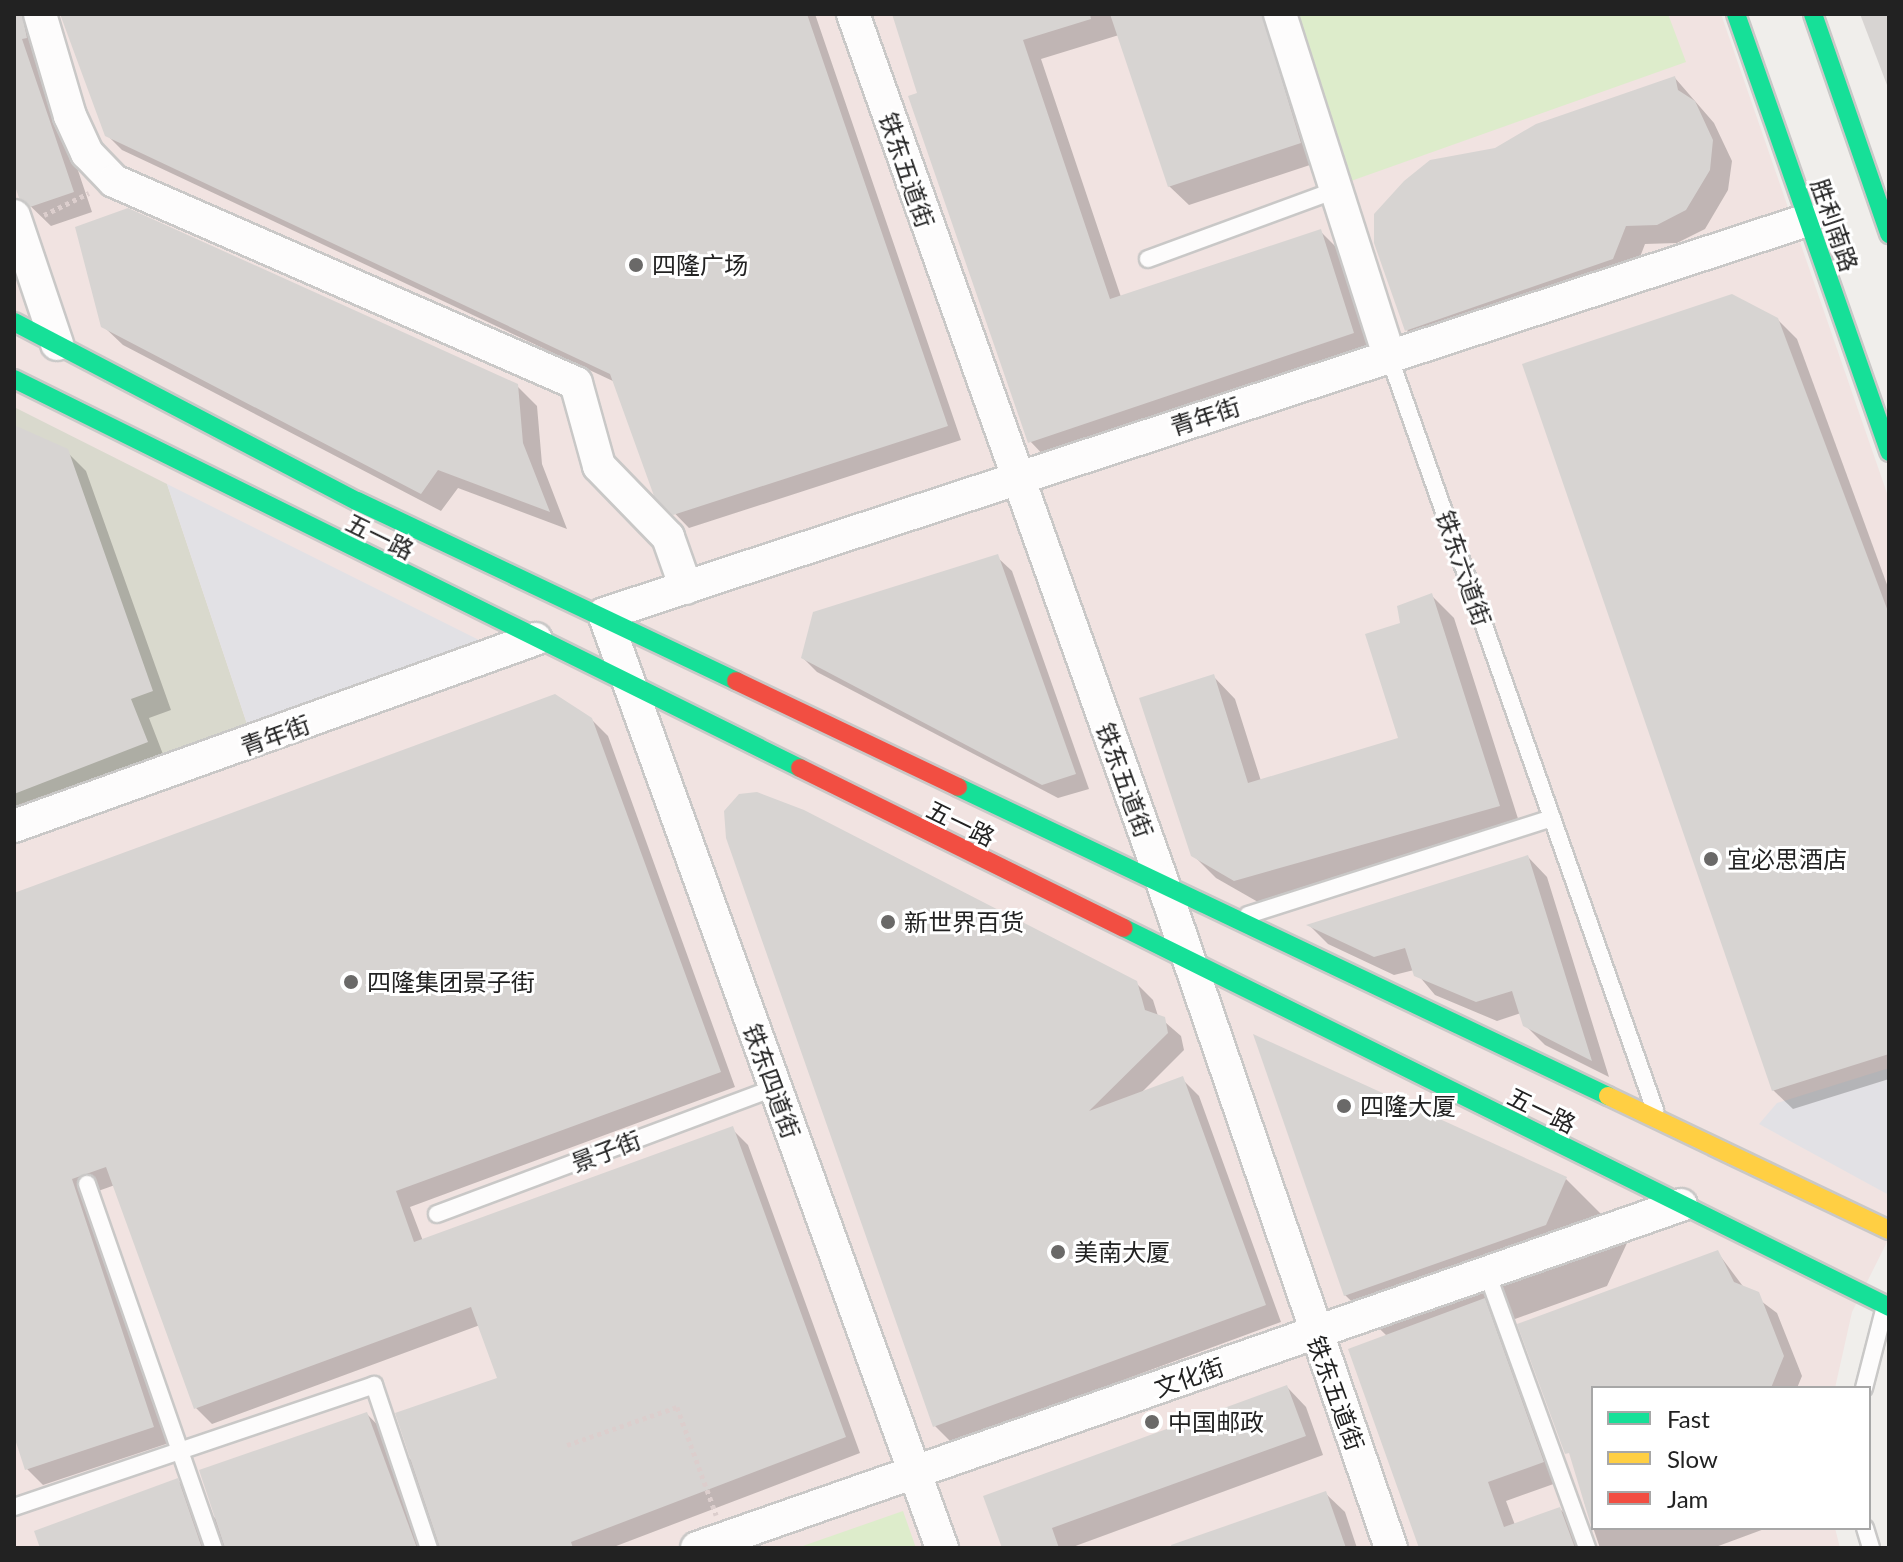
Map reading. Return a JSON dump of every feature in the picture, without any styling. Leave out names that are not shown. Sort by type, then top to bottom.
[{"type":"main road","name":"胜利南路","points":[[1736,14],[1889,452]]},
{"type":"main road","name":"胜利南路","points":[[1813,14],[1883,195],[1889,234]]},
{"type":"main road","name":"五一路","points":[[14,322],[357,501],[604,614],[1889,1230]]},
{"type":"main road","name":"五一路","points":[[14,379],[1681,1205],[1888,1303]]},
{"type":"street","points":[[40,14],[70,116],[87,153],[114,181],[576,383],[599,466],[668,537],[686,588]]},
{"type":"street","name":"铁东五道街","points":[[853,14],[1015,479],[1162,881],[1185,960],[1391,1548]]},
{"type":"street","name":"铁东六道街","points":[[1280,14],[1389,356]]},
{"type":"street","name":"青年街","points":[[604,614],[1807,220]]},
{"type":"street","points":[[16,222],[57,344]]},
{"type":"street","name":"铁东四道街","points":[[604,614],[942,1548]]},
{"type":"street","name":"青年街","points":[[14,826],[535,639]]},
{"type":"street","name":"文化街","points":[[710,1543],[1681,1205]]},
{"type":"lane","points":[[1148,259],[1336,190]]},
{"type":"lane","name":"铁东六道街","points":[[1389,356],[1658,1119]]},
{"type":"lane","points":[[1238,918],[1552,818]]},
{"type":"lane","name":"景子街","points":[[437,1214],[774,1088]]},
{"type":"lane","points":[[87,1184],[214,1548]]},
{"type":"lane","points":[[1487,1273],[1587,1548]]},
{"type":"lane","points":[[1865,1386],[1888,1303]]},
{"type":"lane","points":[[14,1507],[181,1453],[374,1385],[429,1548]]},
{"type":"path","points":[[16,222],[114,181]]},
{"type":"path","points":[[567,1445],[677,1407],[710,1543]]},
{"type":"shaded area","points":[[14,14],[1721,14],[1889,499],[1889,1238],[1852,1312],[1835,1386],[1591,1386],[1591,1530],[1836,1530],[1840,1548],[14,1548]]},
{"type":"shaded area","points":[[14,407],[167,484],[247,724],[14,806]]},
{"type":"shaded area","points":[[167,484],[487,644],[247,724]]},
{"type":"shaded area","points":[[1889,1068],[1889,1195],[1759,1124],[1777,1103]]},
{"type":"green space","points":[[1296,14],[1668,14],[1686,62],[1351,181]]},
{"type":"green space","points":[[903,1511],[916,1548],[797,1548]]},
{"type":"building","points":[[14,14],[22,14],[27,38],[22,39],[74,192],[30,207],[19,198],[14,183]]},
{"type":"building","name":"四隆广场","points":[[60,14],[807,14],[948,426],[673,515],[654,496],[610,374],[105,136]]},
{"type":"building","points":[[892,14],[1090,14],[1091,19],[1023,40],[1110,299],[1321,229],[1354,333],[1028,443],[908,96],[917,93]]},
{"type":"building","points":[[1110,14],[1262,14],[1301,143],[1168,187]]},
{"type":"building","points":[[1860,14],[1889,14],[1889,85],[1887,85]]},
{"type":"building","points":[[1675,76],[1678,90],[1695,101],[1713,140],[1710,170],[1686,210],[1657,225],[1626,226],[1613,259],[1405,331],[1374,243],[1374,214],[1404,181],[1430,160],[1495,148],[1536,124]]},
{"type":"building","points":[[128,208],[518,384],[523,443],[550,512],[438,470],[421,494],[101,327],[75,227]]},
{"type":"building","points":[[1732,294],[1778,318],[1889,614],[1889,1054],[1772,1091],[1522,364]]},
{"type":"building","points":[[14,425],[68,449],[153,691],[131,699],[148,742],[14,794]]},
{"type":"building","points":[[998,554],[1076,774],[1042,785],[801,658],[813,612]]},
{"type":"building","points":[[1432,593],[1500,806],[1234,881],[1191,856],[1139,698],[1214,674],[1248,783],[1398,738],[1365,634],[1400,623],[1397,606]]},
{"type":"building","name":"四隆集团景子街","points":[[555,694],[592,718],[721,1072],[396,1191],[414,1242],[733,1126],[846,1437],[571,1542],[573,1548],[440,1548],[395,1413],[497,1378],[471,1307],[194,1409],[106,1167],[72,1179],[154,1427],[25,1470],[14,1436],[14,893]]},
{"type":"building","points":[[757,792],[804,810],[1137,981],[1145,1010],[1165,1017],[1168,1033],[1089,1111],[1183,1076],[1266,1305],[933,1427],[726,838],[724,811],[739,794]]},
{"type":"building","points":[[1528,855],[1592,1061],[1523,1026],[1512,991],[1476,1002],[1414,976],[1405,948],[1374,957],[1306,925]]},
{"type":"building","name":"四隆大厦","points":[[1253,1034],[1567,1177],[1546,1225],[1344,1296]]},
{"type":"building","points":[[1718,1250],[1734,1282],[1759,1292],[1784,1356],[1772,1386],[1591,1386],[1591,1525],[1569,1453],[1565,1454],[1517,1324]]},
{"type":"building","points":[[1485,1298],[1544,1462],[1488,1482],[1504,1527],[1560,1507],[1575,1548],[1419,1548],[1348,1349]]},
{"type":"building","points":[[1287,1385],[1306,1436],[1052,1528],[1059,1548],[1002,1548],[983,1496]]},
{"type":"building","points":[[367,1412],[417,1548],[225,1548],[199,1470]]},
{"type":"building","points":[[178,1478],[202,1548],[40,1548],[34,1531]]},
{"type":"building","points":[[1326,1491],[1346,1548],[1172,1548],[1171,1545]]},
{"type":"traffic: fast","points":[[1736,14],[1889,452]]},
{"type":"traffic: fast","points":[[1813,14],[1889,234]]},
{"type":"traffic: fast","points":[[14,322],[357,501],[736,681]]},
{"type":"traffic: fast","points":[[14,379],[800,768]]},
{"type":"traffic: fast","points":[[958,787],[1608,1096]]},
{"type":"traffic: fast","points":[[1124,928],[1889,1307]]},
{"type":"traffic: slow","points":[[1608,1096],[1889,1230]]},
{"type":"traffic: jam","points":[[736,681],[958,787]]},
{"type":"traffic: jam","points":[[800,768],[1124,928]]},
{"type":"place","name":"四隆广场","points":[[636,265]]},
{"type":"place","name":"宜必思酒店","points":[[1711,859]]},
{"type":"place","name":"新世界百货","points":[[888,922]]},
{"type":"place","name":"四隆集团景子街","points":[[351,982]]},
{"type":"place","name":"四隆大厦","points":[[1344,1106]]},
{"type":"place","name":"美南大厦","points":[[1058,1252]]},
{"type":"place","name":"中国邮政","points":[[1152,1422]]}]
